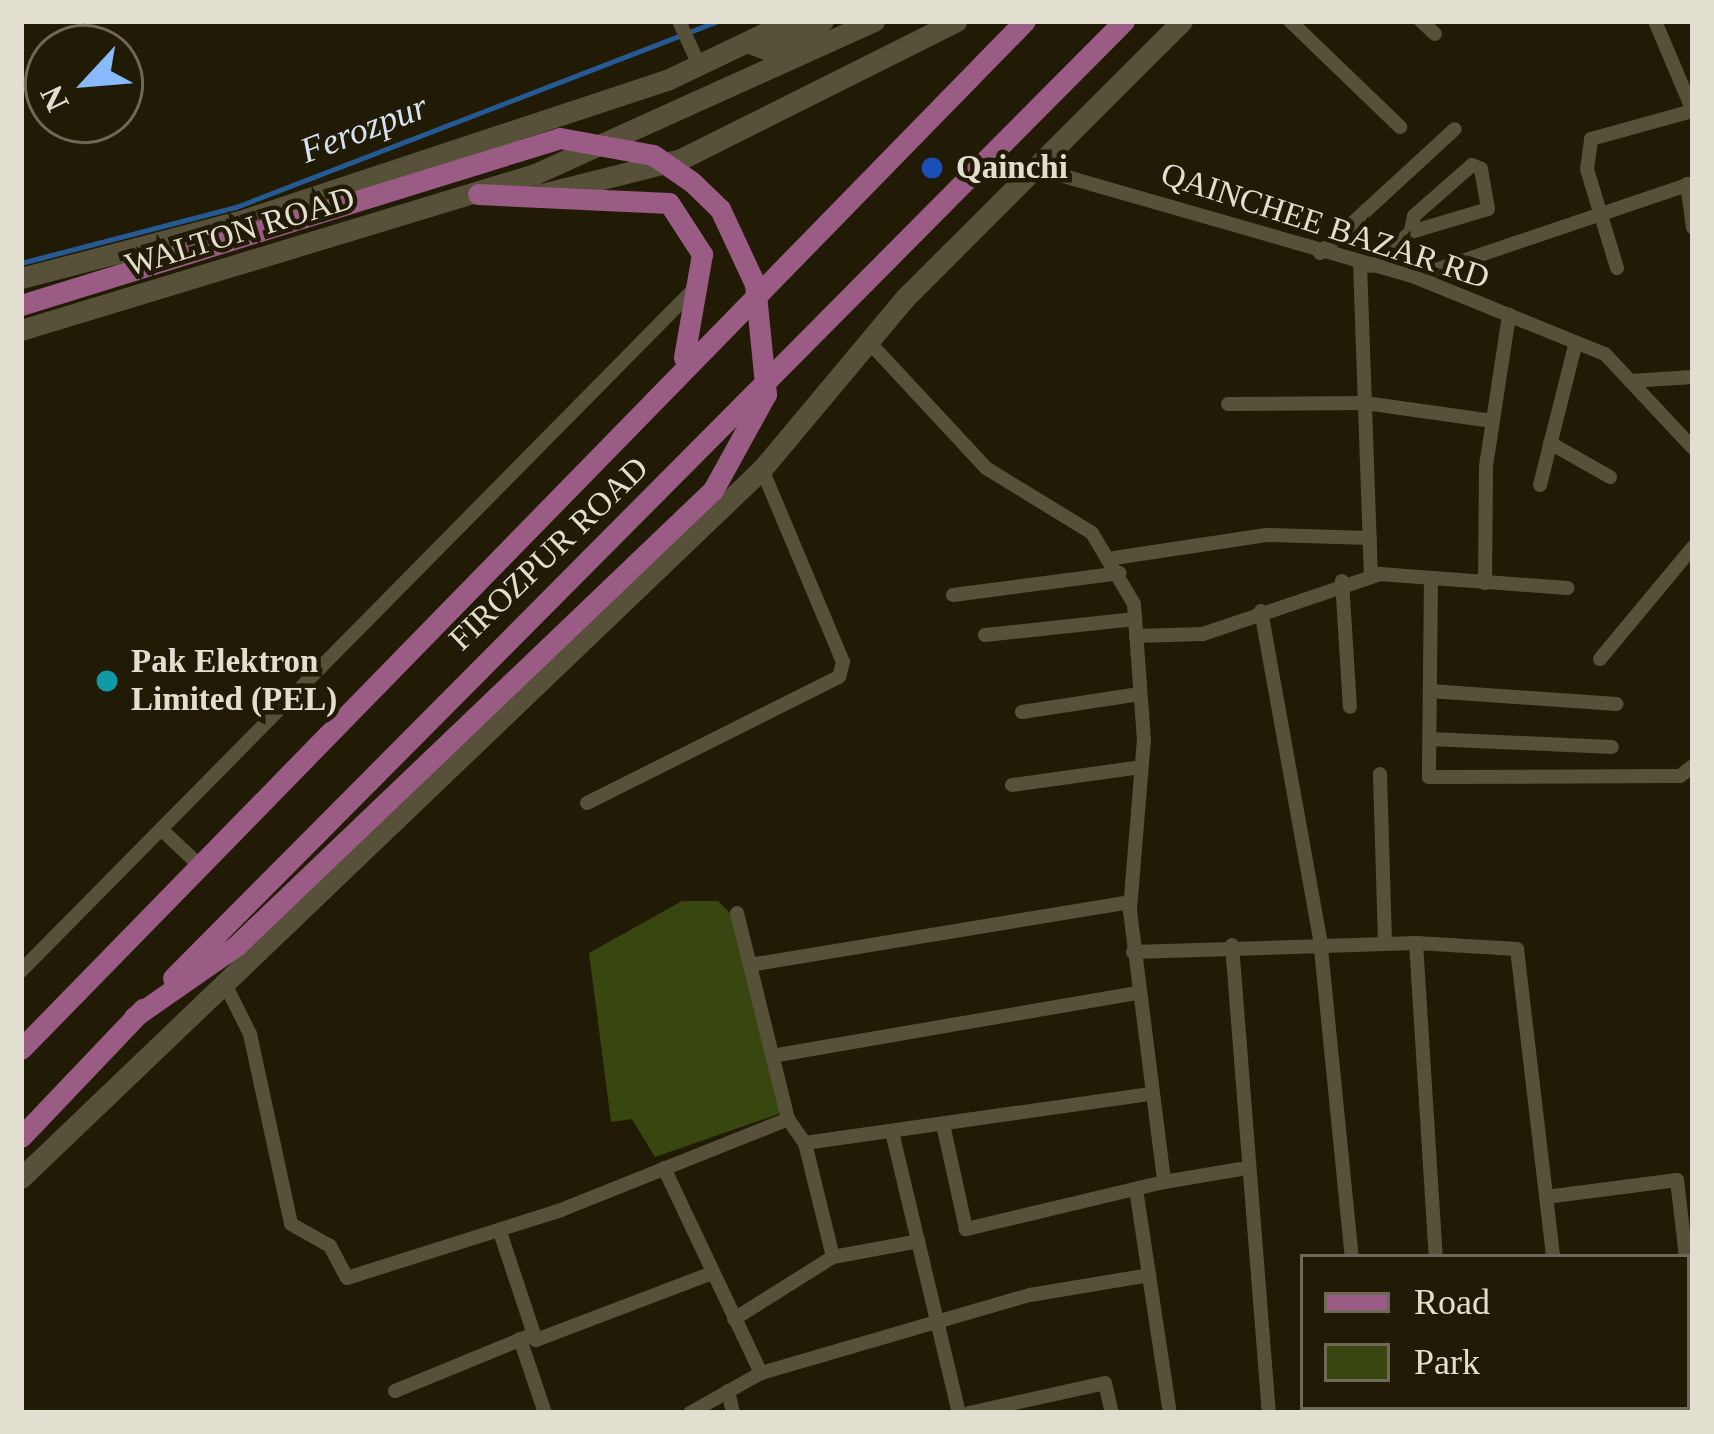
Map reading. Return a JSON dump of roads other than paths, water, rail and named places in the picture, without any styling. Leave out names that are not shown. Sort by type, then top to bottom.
[{"type":"main road","name":"WALTON ROAD","points":[[21,278],[240,221],[700,67],[790,21]]},
{"type":"main road","points":[[749,43],[768,50],[823,21]]},
{"type":"main road","name":"WALTON ROAD","points":[[21,330],[478,194],[656,126],[874,21]]},
{"type":"main road","points":[[533,196],[681,159],[956,21]]},
{"type":"main road","points":[[21,1049],[45,1017],[196,862],[1025,21]]},
{"type":"main road","name":"FIROZPUR ROAD","points":[[21,1137],[134,1017],[1124,21]]},
{"type":"main road","points":[[21,1178],[762,470],[869,342],[1182,21]]},
{"type":"main road","points":[[21,305],[560,138],[653,155],[719,209],[743,248],[768,371],[740,454],[236,946],[134,1017]]},
{"type":"main road","points":[[478,194],[669,203],[690,225],[702,281],[679,369]]},
{"type":"main road","points":[[21,1035],[45,1017]]},
{"type":"street","points":[[679,21],[700,67]]},
{"type":"street","points":[[1290,21],[1400,127]]},
{"type":"street","points":[[1421,21],[1435,34]]},
{"type":"street","points":[[1617,268],[1599,212],[1592,139],[1693,111],[1655,21]]},
{"type":"street","points":[[1319,253],[1455,129]]},
{"type":"street","points":[[1371,576],[1365,264],[1411,232],[1488,209],[1480,170],[1472,165],[1414,216],[1411,232]]},
{"type":"street","name":"QAINCHEE BAZAR RD","points":[[1039,170],[1415,277],[1576,342],[1630,381],[1693,448]]},
{"type":"street","points":[[1415,277],[1690,183],[1693,229]]},
{"type":"street","points":[[21,971],[164,832],[702,281]]},
{"type":"street","points":[[1485,583],[1493,421],[1509,315]]},
{"type":"street","points":[[869,342],[986,468],[1117,565],[1135,619],[1141,766],[1130,902],[1164,1182]]},
{"type":"street","points":[[1540,485],[1576,342]]},
{"type":"street","points":[[1630,381],[1693,377]]},
{"type":"street","points":[[1228,404],[1365,403],[1493,421]]},
{"type":"street","points":[[1550,443],[1610,478]]},
{"type":"street","points":[[587,803],[838,677],[843,662],[762,470]]},
{"type":"street","points":[[953,595],[1267,535],[1370,538]]},
{"type":"street","points":[[1600,659],[1693,547]]},
{"type":"street","points":[[1136,636],[1202,634],[1342,581],[1371,576],[1567,589]]},
{"type":"street","points":[[1431,579],[1429,777],[1679,776],[1693,766]]},
{"type":"street","points":[[1342,581],[1350,707]]},
{"type":"street","points":[[1261,611],[1321,939],[1352,1254]]},
{"type":"street","points":[[986,635],[1135,619]]},
{"type":"street","points":[[1430,691],[1617,704]]},
{"type":"street","points":[[1022,712],[1140,694]]},
{"type":"street","points":[[1430,739],[1612,747]]},
{"type":"street","points":[[1012,784],[1141,766]]},
{"type":"street","points":[[1380,774],[1385,941]]},
{"type":"street","points":[[164,832],[196,862]]},
{"type":"street","points":[[750,965],[1130,902]]},
{"type":"street","points":[[737,914],[788,1119],[805,1143],[833,1258]]},
{"type":"street","points":[[1133,952],[1321,939],[1517,949],[1553,1254]]},
{"type":"street","points":[[1416,943],[1436,1254]]},
{"type":"street","points":[[1232,945],[1269,1413]]},
{"type":"street","points":[[226,986],[250,1034],[291,1224],[330,1246],[347,1278],[500,1232],[788,1119]]},
{"type":"street","points":[[772,1056],[1138,993]]},
{"type":"street","points":[[805,1143],[1150,1094]]},
{"type":"street","points":[[943,1124],[966,1228],[1241,1169]]},
{"type":"street","points":[[892,1132],[959,1413]]},
{"type":"street","points":[[664,1168],[761,1373]]},
{"type":"street","points":[[1546,1197],[1685,1179],[1688,1254]]},
{"type":"street","points":[[1136,1189],[1170,1413]]},
{"type":"street","points":[[500,1232],[545,1413]]},
{"type":"street","points":[[734,1318],[833,1258],[919,1241]]},
{"type":"street","points":[[395,1391],[525,1337],[712,1273]]},
{"type":"street","points":[[690,1413],[761,1373],[939,1320],[1149,1275]]},
{"type":"street","points":[[1690,1285],[1693,1318]]},
{"type":"street","points":[[969,1413],[1105,1383],[1112,1413]]},
{"type":"street","points":[[728,1391],[734,1413]]},
{"type":"waterway","name":"Ferozpur","points":[[21,263],[236,207],[718,21]]},
{"type":"place","name":"Qainchi","points":[[932,168]]},
{"type":"place","name":"Pak Elektron Limited (PEL)","points":[[107,681]]}]
